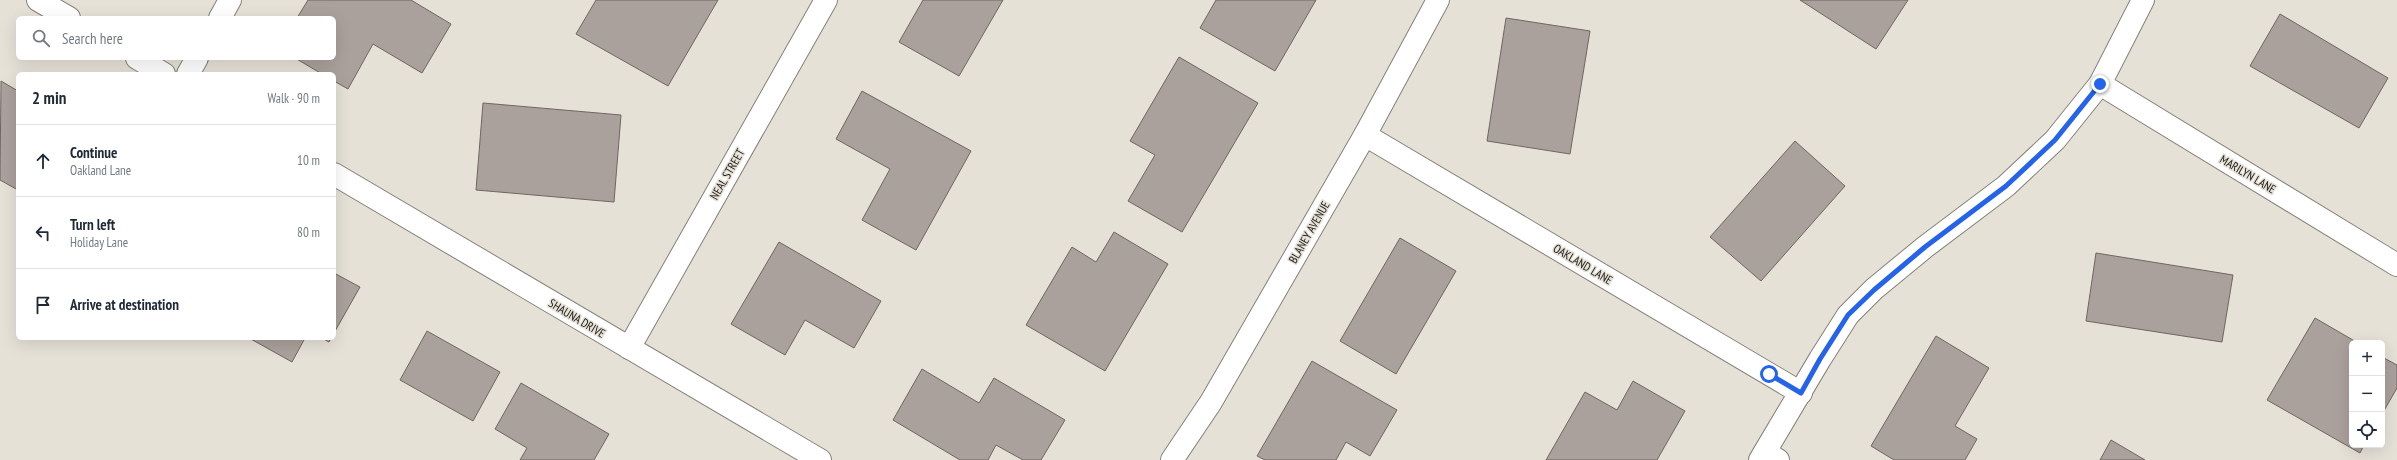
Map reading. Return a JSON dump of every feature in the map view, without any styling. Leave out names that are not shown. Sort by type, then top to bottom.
[{"type":"street","points":[[38,0],[65,16]]},
{"type":"street","points":[[221,16],[230,0]]},
{"type":"street","name":"NEAL STREET","points":[[629,348],[826,0]]},
{"type":"street","name":"BLANEY AVENUE","points":[[1172,460],[1211,402],[1365,135],[1438,0]]},
{"type":"street","points":[[1768,457],[1820,359],[1848,315],[1874,290],[1925,247],[2006,186],[2055,140],[2100,84],[2143,0]]},
{"type":"street","points":[[140,60],[161,72]]},
{"type":"street","points":[[189,72],[196,60]]},
{"type":"street","name":"MARILYN LANE","points":[[2100,84],[2397,265]]},
{"type":"street","name":"OAKLAND LANE","points":[[1365,135],[1801,393]]},
{"type":"street","name":"SHAUNA DRIVE","points":[[336,175],[820,460]]},
{"type":"building","points":[[308,0],[411,0],[451,24],[422,73],[373,44],[348,89],[336,82],[336,72],[319,72],[298,60],[336,60],[336,16],[298,16]]},
{"type":"building","points":[[596,0],[718,0],[668,86],[576,34]]},
{"type":"building","points":[[923,0],[1003,0],[959,76],[899,42]]},
{"type":"building","points":[[1216,0],[1316,0],[1275,71],[1200,28]]},
{"type":"building","points":[[1800,0],[1908,0],[1876,49]]},
{"type":"building","points":[[2280,14],[2388,78],[2359,128],[2250,66]]},
{"type":"building","points":[[1506,18],[1590,31],[1570,154],[1487,141]]},
{"type":"building","points":[[1179,57],[1258,103],[1182,232],[1128,201],[1155,155],[1130,141]]},
{"type":"building","points":[[1,81],[16,90],[16,189],[0,180]]},
{"type":"building","points":[[862,91],[971,151],[916,250],[862,220],[890,169],[836,139]]},
{"type":"building","points":[[483,103],[621,115],[614,202],[476,190]]},
{"type":"building","points":[[1795,141],[1845,186],[1761,281],[1710,237]]},
{"type":"building","points":[[1114,232],[1168,264],[1105,371],[1026,325],[1072,247],[1096,262]]},
{"type":"building","points":[[1400,238],[1456,271],[1396,374],[1340,341]]},
{"type":"building","points":[[779,242],[881,301],[854,348],[805,320],[785,355],[731,324]]},
{"type":"building","points":[[2096,253],[2233,275],[2222,342],[2086,321]]},
{"type":"building","points":[[336,274],[360,287],[336,329]]},
{"type":"building","points":[[2315,318],[2353,340],[2349,340],[2349,447],[2267,400]]},
{"type":"building","points":[[427,331],[500,372],[473,421],[400,380]]},
{"type":"building","points":[[1936,336],[1989,368],[1955,426],[1977,439],[1965,460],[1894,460],[1871,446]]},
{"type":"building","points":[[253,340],[304,340],[292,362]]},
{"type":"building","points":[[2385,359],[2397,365],[2397,388],[2385,409]]},
{"type":"building","points":[[1312,361],[1397,410],[1370,456],[1346,442],[1336,460],[1265,460],[1257,456]]},
{"type":"building","points":[[922,369],[979,403],[994,378],[1065,420],[1041,460],[1023,460],[996,445],[988,460],[960,460],[893,420]]},
{"type":"building","points":[[1633,381],[1685,411],[1657,460],[1546,460],[1585,392],[1617,410]]},
{"type":"building","points":[[521,383],[609,434],[594,460],[520,460],[527,448],[495,429]]},
{"type":"building","points":[[2111,440],[2145,460],[2100,460]]},
{"type":"building","points":[[2351,448],[2362,448],[2360,453]]},
{"type":"route","points":[[1769,374],[1801,393],[1820,359],[1848,315],[1874,290],[1925,247],[2006,186],[2055,140],[2100,84]]}]
